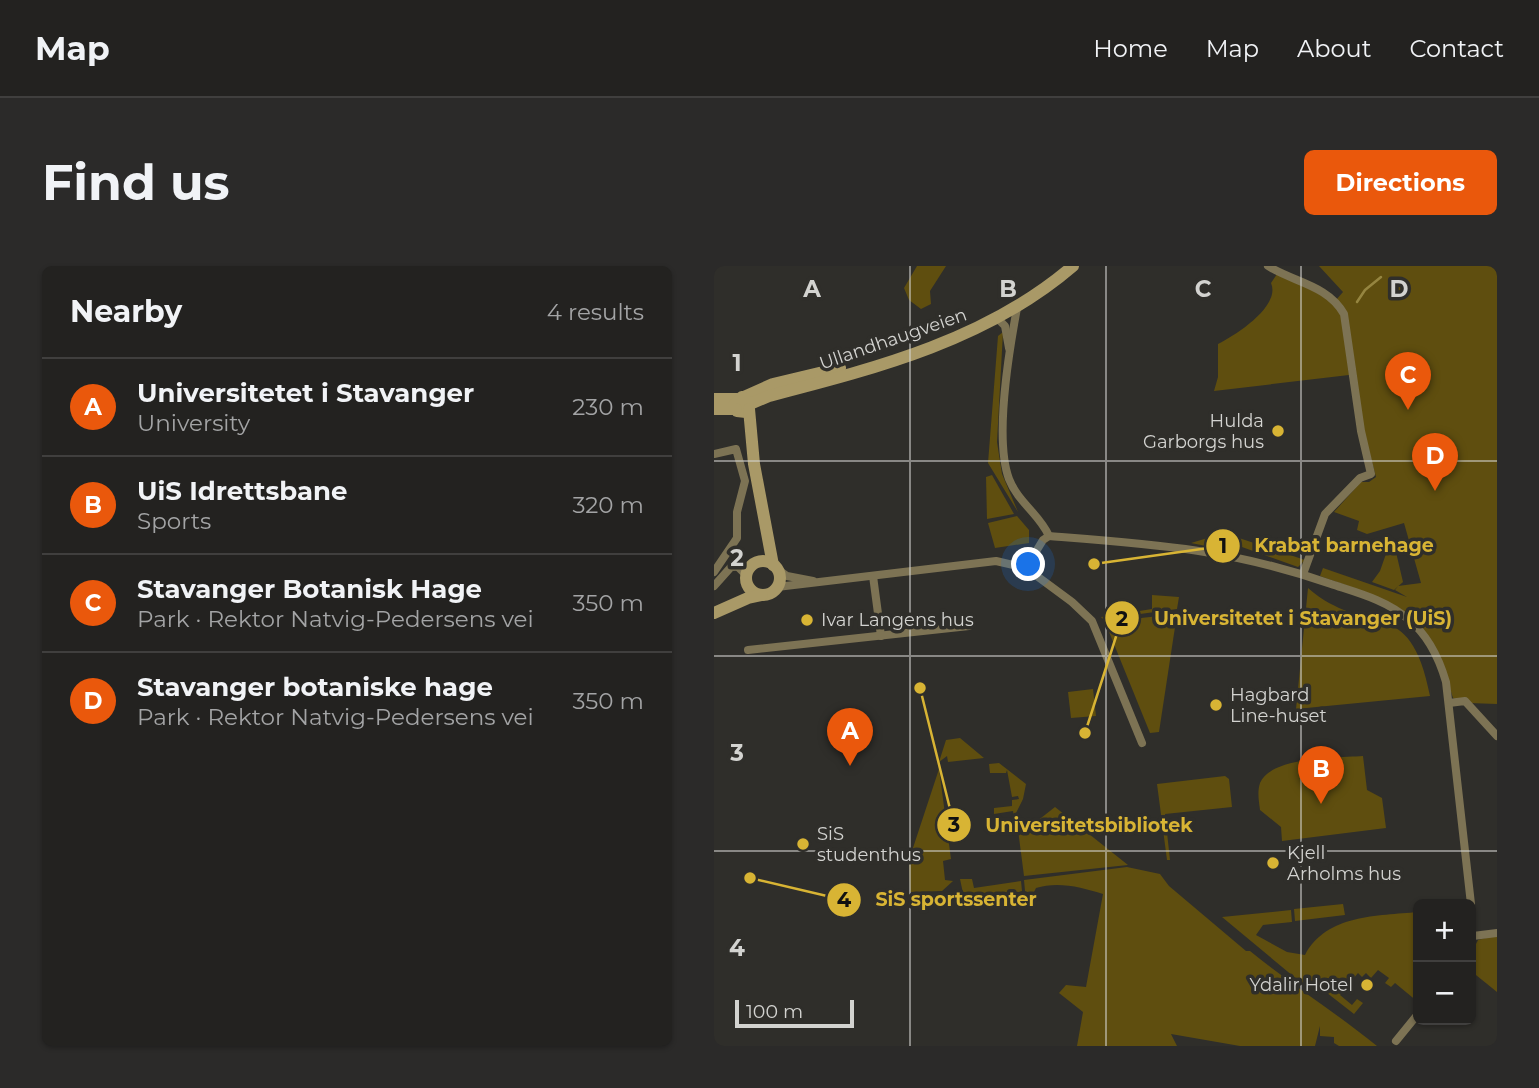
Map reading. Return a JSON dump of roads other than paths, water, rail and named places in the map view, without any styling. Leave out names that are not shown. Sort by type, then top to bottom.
[{"type":"main road","name":"Ullandhaugveien","points":[[743,405],[773,384],[889,354],[952,332],[1021,296],[1061,266]]},
{"type":"main road","name":"Ullandhaugveien","points":[[743,405],[931,348],[998,319],[1073,266]]},
{"type":"main road","points":[[714,399],[743,405]]},
{"type":"main road","points":[[714,409],[743,405]]},
{"type":"main road","points":[[717,611],[771,593],[777,587],[743,405]]},
{"type":"main road","points":[[717,611],[763,546],[765,521]]},
{"type":"main road","points":[[747,571],[764,562],[775,567]]},
{"type":"main road","points":[[747,571],[752,592],[762,595]]},
{"type":"street","points":[[1268,266],[1316,288],[1333,300],[1344,314],[1361,431],[1371,474],[1360,478],[1325,514],[1303,574]]},
{"type":"street","points":[[1017,308],[1003,435],[1004,460],[1016,494],[1045,526],[1049,536]]},
{"type":"street","points":[[998,319],[1007,331],[1010,354]]},
{"type":"street","points":[[714,454],[737,449],[745,481],[737,512],[736,544],[714,572]]},
{"type":"street","points":[[1026,568],[1043,540],[1049,536],[1188,547],[1244,557],[1303,574],[1381,601],[1410,620],[1422,632],[1437,658],[1449,703],[1470,899]]},
{"type":"street","points":[[777,587],[996,561],[1026,568],[1077,606],[1092,621],[1142,743]]},
{"type":"street","points":[[775,567],[788,576],[816,582]]},
{"type":"street","points":[[714,586],[729,568],[747,571]]},
{"type":"street","points":[[873,576],[881,636]]},
{"type":"street","points":[[748,650],[969,626]]},
{"type":"street","points":[[1449,703],[1465,701],[1497,736]]},
{"type":"street","points":[[1476,936],[1497,933]]},
{"type":"street","points":[[1396,1041],[1413,1020]]},
{"type":"waterway","points":[[1357,302],[1365,290],[1381,277]]},
{"type":"place","name":"Stavanger Botanisk Hage","points":[[1408,410]]},
{"type":"place","name":"Hulda Garborgs hus","points":[[1278,431]]},
{"type":"place","name":"Stavanger botaniske hage","points":[[1435,491]]},
{"type":"place","name":"Krabat barnehage","points":[[1094,564]]},
{"type":"place","name":"Ivar Langens hus","points":[[807,620]]},
{"type":"place","name":"Universitetsbibliotek","points":[[920,688]]},
{"type":"place","name":"Hagbard Line-huset","points":[[1216,705]]},
{"type":"place","name":"Universitetet i Stavanger (UiS)","points":[[1085,733]]},
{"type":"place","name":"Universitetet i Stavanger","points":[[850,766]]},
{"type":"place","name":"UiS Idrettsbane","points":[[1321,804]]},
{"type":"place","name":"SiS studenthus","points":[[803,844]]},
{"type":"place","name":"Kjell Arholms hus","points":[[1273,863]]},
{"type":"place","name":"SiS sportssenter","points":[[750,878]]},
{"type":"place","name":"Ydalir Hotel","points":[[1367,985]]}]
